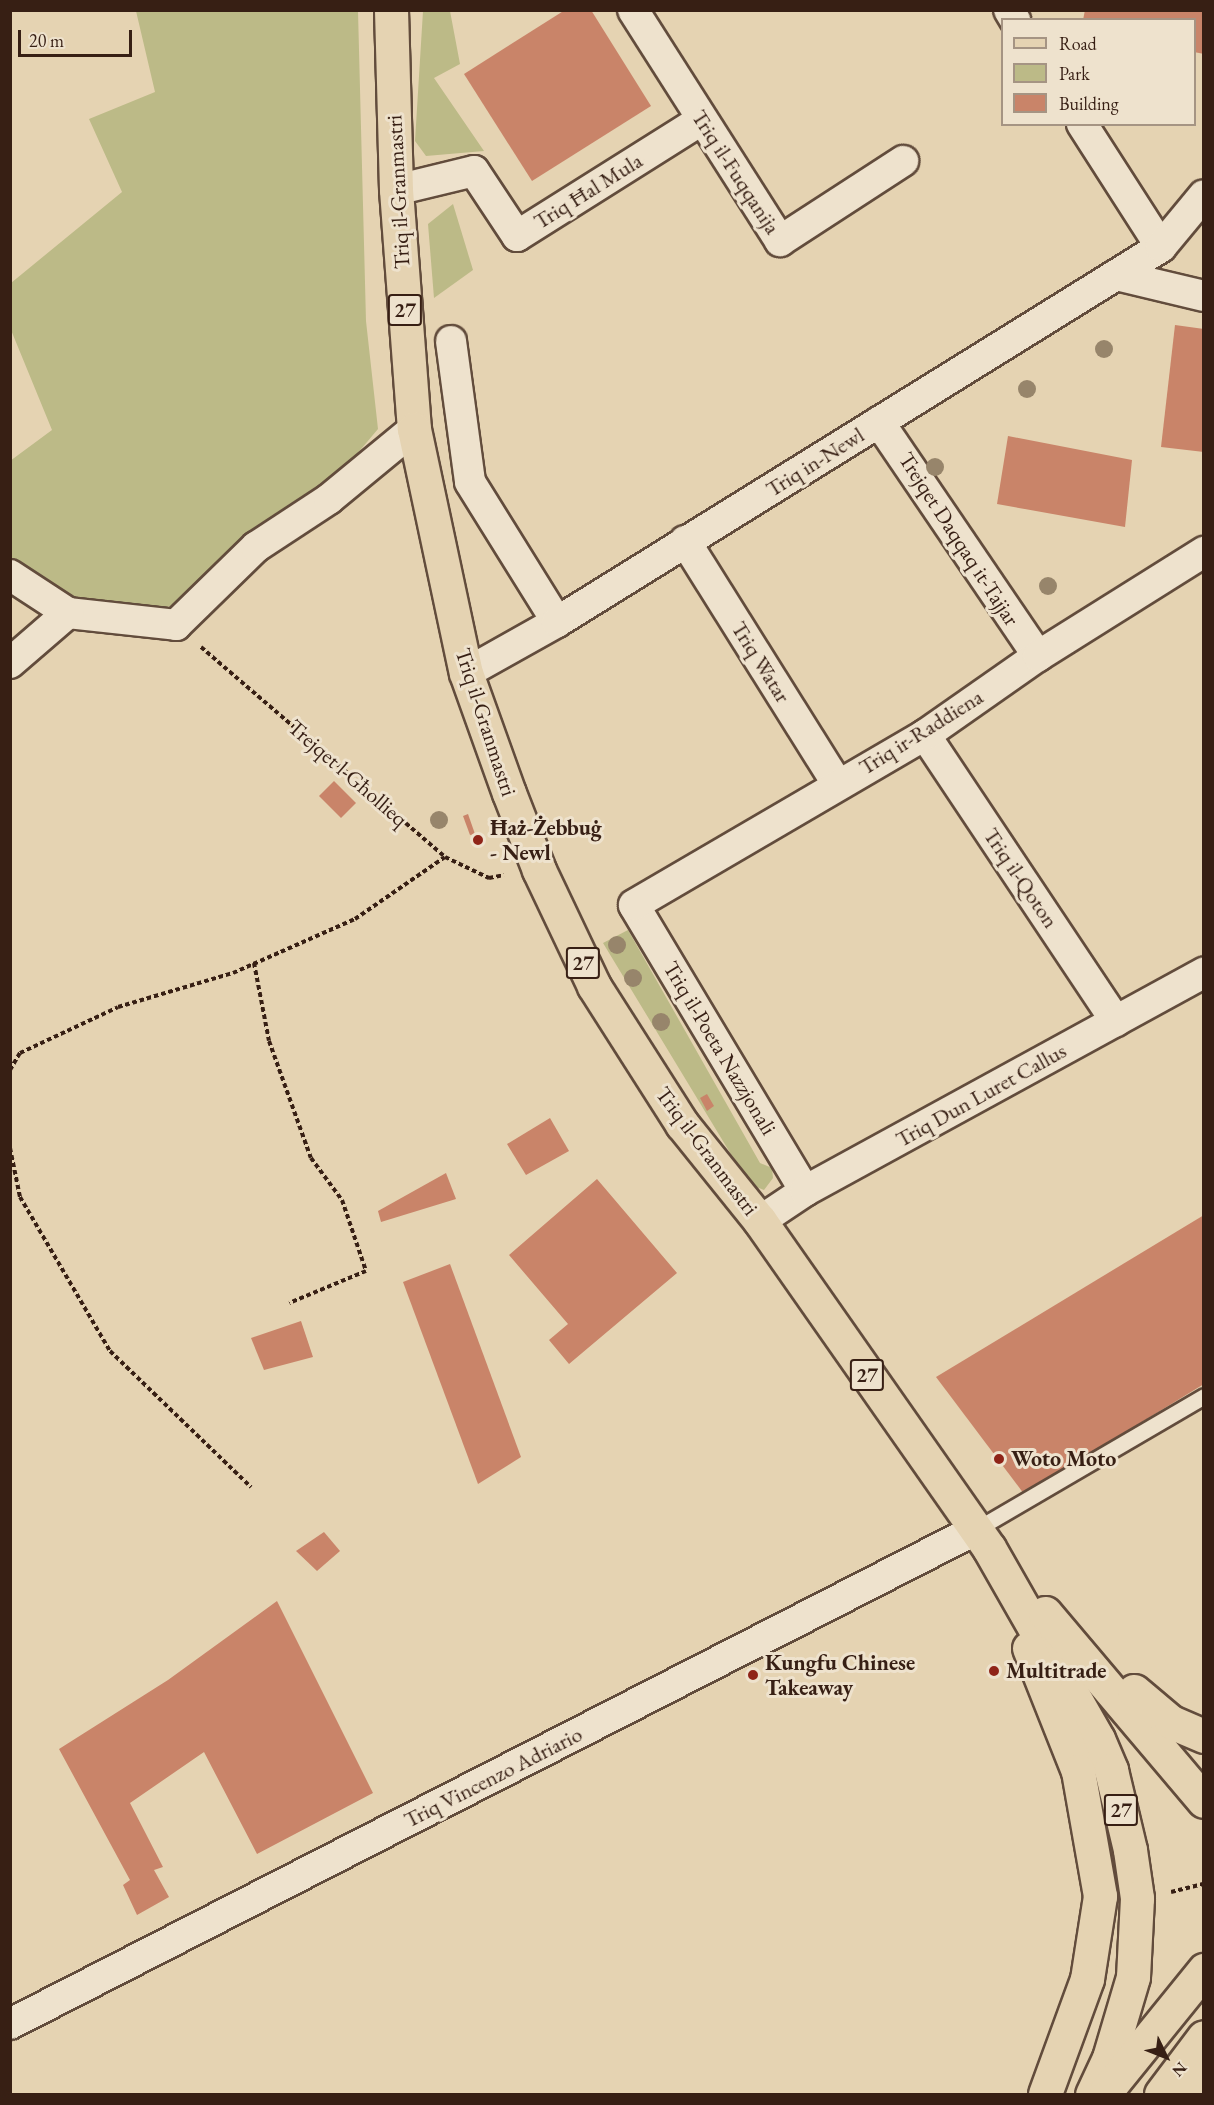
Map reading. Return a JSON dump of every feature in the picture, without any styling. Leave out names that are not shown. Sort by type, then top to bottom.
[{"type":"main road","name":"Triq il-Granmastri","points":[[390,10],[396,190],[414,429],[466,673],[539,870],[606,1006],[682,1124],[760,1221],[982,1539]]},
{"type":"main road","points":[[982,1539],[1156,1711],[1203,1736]]},
{"type":"main road","points":[[982,1539],[1078,1771],[1100,1896],[1088,1979],[1045,2094]]},
{"type":"main road","name":"27","points":[[982,1539],[1203,1802]]},
{"type":"main road","name":"27","points":[[982,1539],[1093,1728],[1111,1770],[1130,1850],[1137,1898],[1133,1977],[1109,2058],[1092,2094]]},
{"type":"main road","points":[[1103,2094],[1203,1970]]},
{"type":"main road","points":[[1161,2094],[1203,2037]]},
{"type":"main road","points":[[1190,2094],[1203,2078]]},
{"type":"street","name":"Triq il-Fuqqanija","points":[[633,10],[780,241],[903,161]]},
{"type":"street","name":"Triq Ħal Mula","points":[[396,190],[474,171],[517,236],[702,120]]},
{"type":"street","points":[[1083,126],[1161,247]]},
{"type":"street","name":"Triq in-Newl","points":[[466,673],[557,622],[1161,247],[1203,195]]},
{"type":"street","points":[[1116,275],[1203,296]]},
{"type":"street","points":[[451,341],[470,482],[557,622]]},
{"type":"street","name":"Trejqet Daqqaq it-Tajjar","points":[[879,422],[1038,656]]},
{"type":"street","points":[[10,575],[68,614],[176,625],[256,547],[329,499],[414,429]]},
{"type":"street","name":"Triq Watar","points":[[686,541],[837,783]]},
{"type":"street","name":"Triq ir-Raddiena","points":[[634,905],[837,783],[926,735],[1038,656],[1203,552]]},
{"type":"street","points":[[10,663],[68,614]]},
{"type":"street","name":"Triq il-Qoton","points":[[926,735],[1116,1021]]},
{"type":"street","name":"Triq il-Poeta Nazzjonali","points":[[634,905],[805,1191]]},
{"type":"street","name":"Triq Dun Luret Callus","points":[[760,1221],[805,1191],[1203,973]]},
{"type":"street","name":"Triq Vincenzo Adriario","points":[[10,2024],[982,1539]]},
{"type":"lane","points":[[982,1539],[1203,1396]]},
{"type":"path","name":"Trejqet l-Għollieq","points":[[176,625],[445,857],[489,878],[539,870]]},
{"type":"path","points":[[10,1070],[20,1053],[118,1007],[254,963],[355,919],[445,857]]},
{"type":"path","points":[[254,963],[269,1041],[311,1158],[342,1200],[366,1271],[290,1303]]},
{"type":"path","points":[[10,1148],[20,1197],[110,1352],[251,1487]]},
{"type":"green space","points":[[136,11],[358,11],[366,321],[378,429],[323,494],[189,599],[159,610],[71,596],[11,562],[10,461],[52,430],[11,330],[11,283],[122,192],[89,119],[155,92]]},
{"type":"green space","points":[[423,11],[450,11],[460,64],[434,78],[484,151],[426,156],[415,141]]},
{"type":"green space","points":[[453,204],[473,270],[434,298],[428,224]]},
{"type":"green space","points":[[628,930],[760,1163],[772,1168],[773,1178],[764,1190],[749,1184],[603,943]]},
{"type":"building","points":[[565,10],[591,10],[651,106],[532,181],[464,74]]},
{"type":"building","points":[[1085,10],[1204,10],[1204,54],[1196,52],[1196,18],[1083,18]]},
{"type":"building","points":[[1175,325],[1204,329],[1204,452],[1161,447]]},
{"type":"building","points":[[1008,436],[1132,460],[1125,527],[997,504]]},
{"type":"building","points":[[334,781],[356,803],[341,818],[319,796]]},
{"type":"building","points":[[468,814],[475,834],[470,835],[463,816]]},
{"type":"building","points":[[707,1094],[714,1106],[707,1111],[700,1098]]},
{"type":"building","points":[[550,1118],[569,1151],[526,1175],[507,1144]]},
{"type":"building","points":[[446,1173],[456,1199],[381,1222],[378,1211]]},
{"type":"building","points":[[597,1179],[677,1273],[569,1364],[549,1340],[568,1324],[509,1255]]},
{"type":"building","points":[[1204,1215],[1204,1384],[1024,1494],[936,1377]]},
{"type":"building","points":[[450,1264],[521,1457],[478,1484],[403,1282]]},
{"type":"building","points":[[301,1321],[313,1357],[264,1370],[251,1338]]},
{"type":"building","points":[[324,1532],[340,1551],[317,1571],[296,1551]]},
{"type":"building","points":[[277,1601],[373,1793],[257,1854],[204,1752],[130,1803],[163,1867],[154,1870],[169,1897],[137,1915],[123,1885],[130,1880],[59,1749],[168,1680]]},
{"type":"place","name":"Ħaż-Żebbuġ - Newl","points":[[478,840]]},
{"type":"place","name":"Woto Moto","points":[[999,1459]]},
{"type":"place","name":"Multitrade","points":[[994,1671]]},
{"type":"place","name":"Kungfu Chinese Takeaway","points":[[753,1675]]}]
